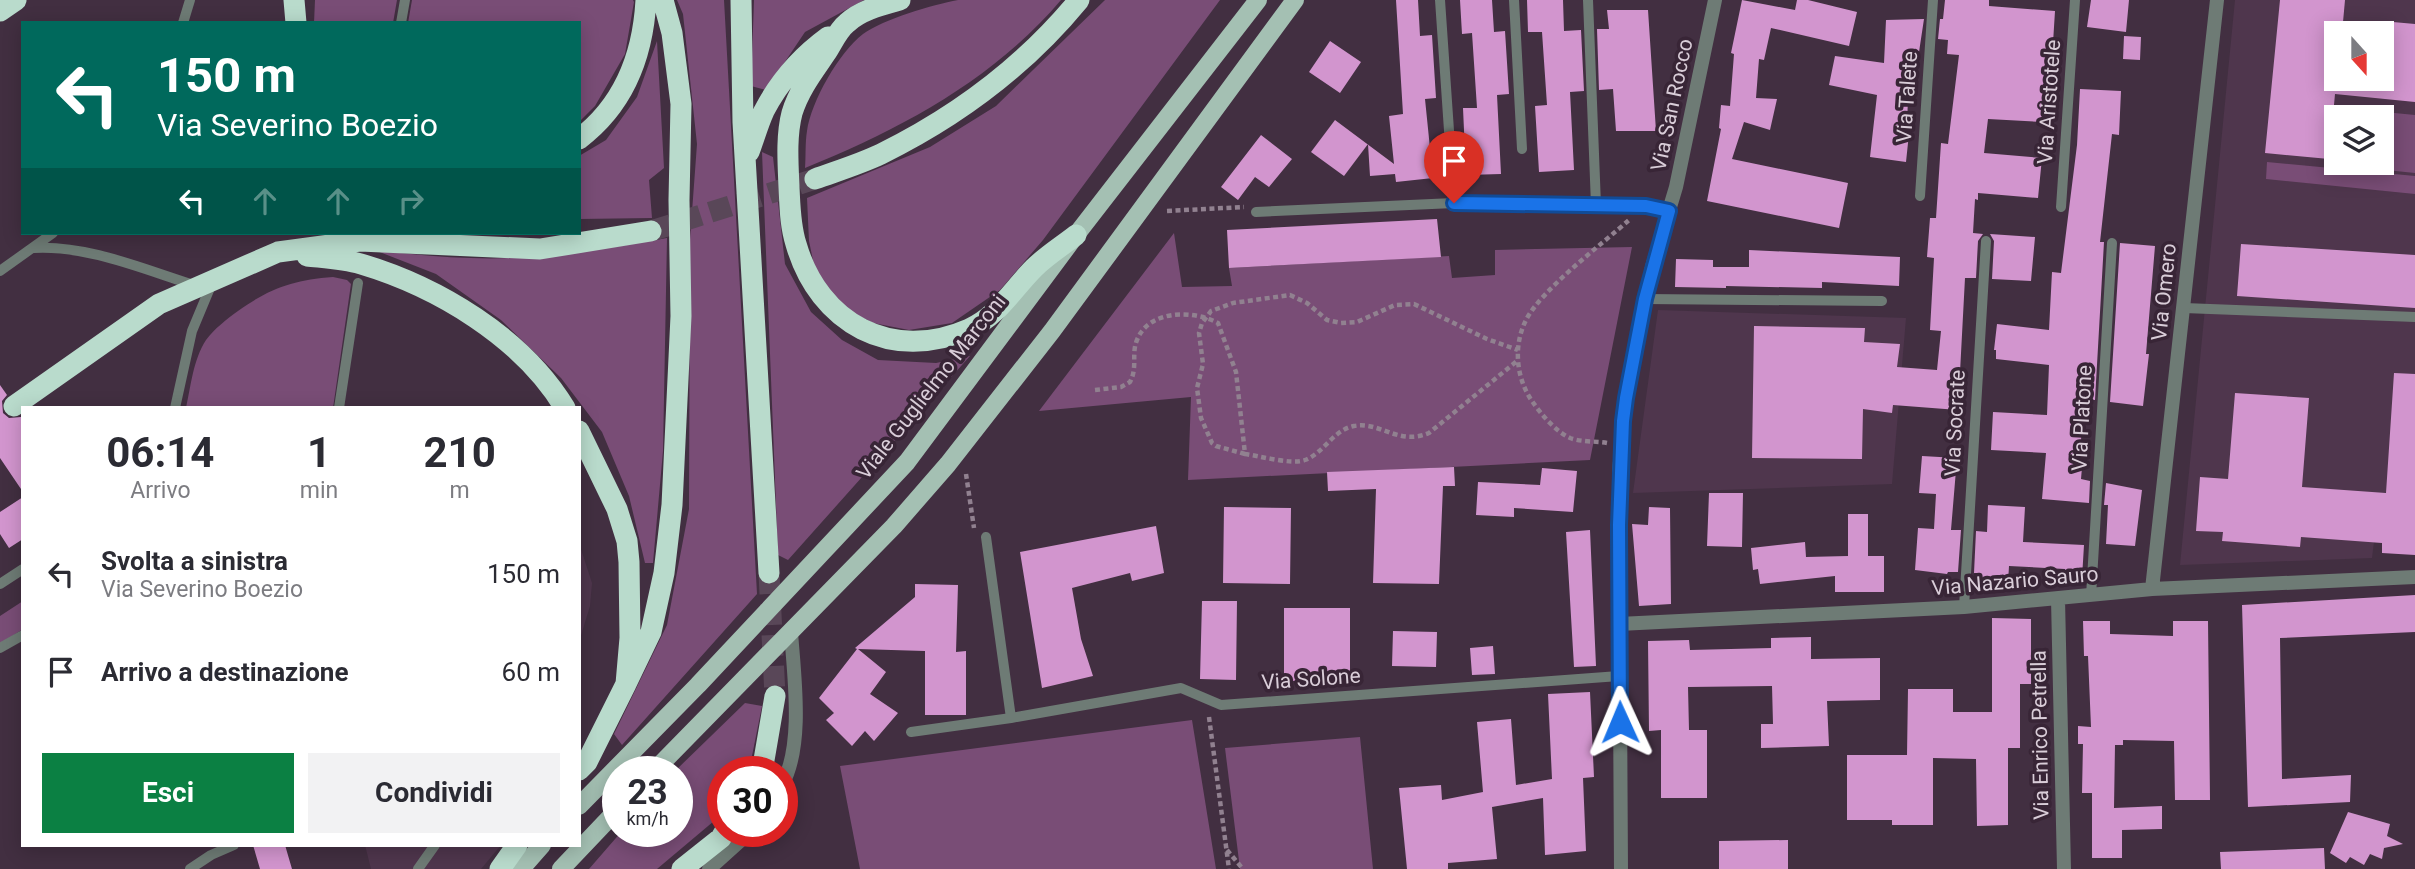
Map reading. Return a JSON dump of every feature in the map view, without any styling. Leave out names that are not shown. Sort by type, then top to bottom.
[{"type":"highway","points":[[0,11],[16,0]]},
{"type":"highway","points":[[294,0],[296,21]]},
{"type":"highway","points":[[581,138],[599,124],[629,81],[645,27],[646,0]]},
{"type":"highway","points":[[581,768],[651,632],[664,572],[672,505],[681,316],[681,104],[672,33],[663,0]]},
{"type":"highway","points":[[741,0],[746,161],[769,573]]},
{"type":"highway","points":[[746,161],[764,111],[801,59],[864,12],[900,0]]},
{"type":"highway","points":[[815,179],[879,155],[937,124],[976,99],[1034,50],[1079,0]]},
{"type":"highway","points":[[846,23],[802,87],[792,114],[788,163],[791,226],[797,247],[818,292],[835,312],[866,333],[891,340],[929,341],[951,336],[972,328],[996,313],[1035,267],[1076,235]]},
{"type":"highway","points":[[14,406],[159,304],[278,252],[360,241],[540,249],[651,231]]},
{"type":"highway","points":[[278,252],[359,263],[421,286],[454,303],[515,349],[563,406]]},
{"type":"highway","points":[[581,435],[617,509],[628,541],[629,638],[626,684]]},
{"type":"highway","points":[[765,756],[775,696]]},
{"type":"highway","points":[[500,869],[516,847]]},
{"type":"highway","points":[[682,869],[710,847]]},
{"type":"main road","name":"Viale Guglielmo Marconi","points":[[581,804],[698,685],[907,462],[1076,235],[1258,0]]},
{"type":"main road","points":[[669,756],[894,526],[948,464],[1052,331],[1295,0]]},
{"type":"main road","points":[[561,869],[602,826]]},
{"type":"main road","points":[[520,869],[540,847]]},
{"type":"street","name":"Via San Rocco","points":[[1621,869],[1619,624],[1621,445],[1626,398],[1645,299],[1676,187],[1715,0]]},
{"type":"street","name":"Via Omero","points":[[2152,589],[2217,0]]},
{"type":"street","name":"Via Nazario Sauro","points":[[1619,624],[1964,607],[2152,589],[2415,577]]},
{"type":"street","name":"Via Enrico Petrella","points":[[2058,599],[2064,869]]},
{"type":"street","points":[[790,756],[794,740],[796,702],[791,632]]},
{"type":"street","points":[[709,869],[733,847]]},
{"type":"lane","points":[[184,21],[190,0]]},
{"type":"lane","points":[[401,21],[405,0]]},
{"type":"lane","points":[[1440,0],[1454,203]]},
{"type":"lane","points":[[1514,0],[1522,149]]},
{"type":"lane","points":[[1588,0],[1596,205]]},
{"type":"lane","name":"Via Talete","points":[[1920,196],[1933,0]]},
{"type":"lane","name":"Via Aristotele","points":[[2061,207],[2075,0]]},
{"type":"lane","points":[[1261,212],[1454,203],[1646,206],[1669,211]]},
{"type":"lane","points":[[0,271],[50,235]]},
{"type":"lane","name":"Via Socrate","points":[[1964,607],[1986,241]]},
{"type":"lane","name":"Via Platone","points":[[2091,596],[2112,243]]},
{"type":"lane","points":[[34,248],[55,247],[206,283],[175,406]]},
{"type":"lane","points":[[339,406],[358,283]]},
{"type":"lane","points":[[1645,299],[1882,301]]},
{"type":"lane","points":[[2184,308],[2415,317]]},
{"type":"lane","points":[[986,541],[1011,718]]},
{"type":"lane","points":[[0,584],[21,570]]},
{"type":"lane","points":[[0,648],[21,636]]},
{"type":"lane","name":"Via Solone","points":[[911,732],[1011,718],[1181,688],[1221,705],[1619,676]]},
{"type":"lane","points":[[190,869],[229,847]]},
{"type":"lane","points":[[418,869],[434,847]]},
{"type":"path","points":[[1167,211],[1267,206],[1261,212]]},
{"type":"path","points":[[1621,445],[1570,438],[1540,413],[1521,381],[1517,360],[1519,338],[1527,318],[1548,293],[1646,206]]},
{"type":"path","points":[[1517,360],[1440,425],[1420,436],[1396,436],[1366,425],[1355,426],[1329,440],[1312,456],[1297,462],[1245,454],[1216,446],[1212,443],[1201,418],[1197,388],[1203,364],[1199,333],[1202,323],[1211,311],[1233,303],[1290,295],[1307,303],[1327,320],[1341,323],[1357,322],[1395,305],[1413,304],[1486,339],[1518,350]]},
{"type":"path","points":[[1096,390],[1121,387],[1130,382],[1135,373],[1136,341],[1142,329],[1153,321],[1168,316],[1206,316],[1219,323],[1236,372],[1245,454]]},
{"type":"path","points":[[966,474],[976,546],[986,541]]},
{"type":"path","points":[[1206,699],[1229,869]]},
{"type":"path","points":[[1227,850],[1243,869]]},
{"type":"shaded area","points":[[315,0],[397,0],[393,21],[314,21]]},
{"type":"shaded area","points":[[412,0],[634,2],[625,54],[595,106],[581,120],[581,21],[408,21]]},
{"type":"shaded area","points":[[677,0],[724,0],[757,594],[622,745],[614,734],[667,625],[689,509],[690,239],[697,144],[683,14]]},
{"type":"shaded area","points":[[754,0],[864,0],[805,32],[766,90],[751,86]]},
{"type":"shaded area","points":[[958,0],[1061,0],[1006,55],[944,99],[876,137],[805,168],[807,131],[814,106],[836,65],[854,42],[872,28],[895,18]]},
{"type":"shaded area","points":[[1105,0],[1220,0],[1043,240],[1000,290],[952,323],[909,330],[873,323],[832,302],[815,270],[809,241],[807,198],[930,147],[996,106]]},
{"type":"shaded area","points":[[2235,0],[2415,0],[2415,491],[2380,493],[2372,558],[2180,565]]},
{"type":"shaded area","points":[[657,41],[664,168],[649,180],[652,218],[581,219],[581,155],[606,140],[637,97]]},
{"type":"shaded area","points":[[2394,113],[2415,115],[2415,173],[2394,171]]},
{"type":"shaded area","points":[[762,152],[773,157],[785,264],[811,312],[842,340],[878,360],[936,363],[970,356],[788,560],[778,555]]},
{"type":"shaded area","points":[[2267,162],[2324,167],[2324,175],[2415,176],[2415,194],[2266,179]]},
{"type":"shaded area","points":[[1174,233],[1182,287],[1232,286],[1229,268],[1449,256],[1452,278],[1495,275],[1495,250],[1632,247],[1590,460],[1188,480],[1191,397],[1039,411]]},
{"type":"shaded area","points":[[667,238],[663,451],[653,563],[645,563],[629,496],[602,432],[561,378],[501,320],[436,274],[377,251],[461,258],[512,258],[609,248]]},
{"type":"shaded area","points":[[333,277],[347,280],[351,284],[333,406],[186,406],[198,356],[213,332],[250,303],[272,291],[306,280]]},
{"type":"shaded area","points":[[1658,310],[1906,318],[1892,484],[1633,493]]},
{"type":"shaded area","points":[[581,549],[592,583],[590,606],[581,635]]},
{"type":"shaded area","points":[[21,602],[21,630],[0,644],[0,616]]},
{"type":"shaded area","points":[[745,703],[762,706],[752,756],[707,756],[707,827],[693,839],[693,756],[690,756]]},
{"type":"shaded area","points":[[1192,720],[1216,869],[860,869],[840,766]]},
{"type":"shaded area","points":[[1360,737],[1373,869],[1240,869],[1225,748]]},
{"type":"shaded area","points":[[366,847],[499,847],[481,869],[371,869]]},
{"type":"shaded area","points":[[608,847],[683,847],[657,869],[589,869]]},
{"type":"building","points":[[1396,0],[1418,0],[1420,36],[1432,35],[1436,98],[1425,99],[1433,178],[1396,182],[1395,174],[1370,176],[1368,145],[1394,164],[1389,116],[1403,114]]},
{"type":"building","points":[[1460,0],[1492,0],[1494,32],[1505,31],[1509,94],[1497,95],[1501,174],[1466,175],[1463,108],[1477,108],[1472,33],[1462,34]]},
{"type":"building","points":[[1527,0],[1563,0],[1564,31],[1581,30],[1584,91],[1570,92],[1574,170],[1539,172],[1535,106],[1547,105],[1542,32],[1528,32]]},
{"type":"building","points":[[1742,0],[1795,10],[1797,0],[1808,0],[1857,12],[1849,46],[1771,28],[1764,60],[1759,59],[1756,98],[1777,99],[1770,130],[1744,122],[1732,159],[1848,183],[1839,228],[1707,201],[1721,129],[1721,105],[1730,106],[1734,54],[1731,53]]},
{"type":"building","points":[[1945,0],[1989,0],[1989,6],[2055,11],[2052,59],[2047,58],[2043,122],[1988,119],[1984,153],[2042,158],[2038,198],[1978,193],[1978,200],[1975,199],[1973,233],[1983,234],[1978,241],[1976,278],[1965,278],[1958,410],[1893,405],[1892,413],[1863,409],[1862,459],[1752,458],[1754,326],[1865,328],[1864,342],[1900,344],[1897,367],[1937,370],[1941,331],[1930,330],[1934,258],[1927,257],[1930,218],[1936,218],[1941,143],[1948,144],[1959,55],[1947,54],[1948,40],[1938,39]]},
{"type":"building","points":[[2091,0],[2129,0],[2126,32],[2087,27]]},
{"type":"building","points":[[2280,0],[2345,0],[2343,21],[2324,21],[2324,91],[2394,91],[2394,22],[2415,24],[2415,102],[2335,94],[2334,105],[2324,105],[2324,159],[2265,153]]},
{"type":"building","points":[[1607,10],[1648,10],[1656,131],[1616,131],[1613,89],[1599,90],[1597,29],[1609,29]]},
{"type":"building","points":[[1924,19],[1919,52],[1910,51],[1907,123],[1910,124],[1906,162],[1870,157],[1877,95],[1829,85],[1835,56],[1884,63],[1886,20]]},
{"type":"building","points":[[2124,36],[2141,37],[2140,60],[2123,59]]},
{"type":"building","points":[[1330,41],[1361,62],[1340,93],[1309,72]]},
{"type":"building","points":[[2080,89],[2121,91],[2119,135],[2112,134],[2100,242],[2104,242],[2095,400],[2082,399],[2081,443],[2084,444],[2081,479],[2090,481],[2089,503],[2042,499],[2046,453],[1991,450],[1993,412],[2047,415],[2049,365],[1996,359],[1994,350],[1997,324],[2049,330],[2052,272],[2061,273],[2077,145]]},
{"type":"building","points":[[1335,120],[1368,144],[1344,176],[1311,152]]},
{"type":"building","points":[[1261,135],[1292,159],[1269,187],[1255,177],[1238,200],[1221,187]]},
{"type":"building","points":[[1437,219],[1441,257],[1229,268],[1227,230]]},
{"type":"building","points":[[1990,234],[2035,237],[2031,281],[1992,279],[1994,241]]},
{"type":"building","points":[[2120,243],[2155,246],[2143,406],[2110,402]]},
{"type":"building","points":[[2241,244],[2415,255],[2415,308],[2237,296]]},
{"type":"building","points":[[1749,250],[1900,257],[1899,286],[1822,282],[1822,288],[1675,287],[1676,259],[1713,260],[1713,267],[1749,267]]},
{"type":"building","points":[[2394,373],[2415,374],[2415,555],[2382,553],[2382,543],[2301,537],[2300,547],[2222,541],[2223,532],[2196,531],[2200,477],[2228,479],[2235,393],[2309,398],[2302,487],[2386,493]]},
{"type":"building","points":[[0,385],[7,395],[2,401],[3,413],[9,418],[21,417],[21,489],[0,458]]},
{"type":"building","points":[[1922,456],[1957,458],[1951,530],[1961,530],[1958,572],[1947,574],[1915,570],[1918,528],[1934,529],[1936,494],[1919,493]]},
{"type":"building","points":[[1454,467],[1455,486],[1443,486],[1439,584],[1373,583],[1376,489],[1328,491],[1327,472]]},
{"type":"building","points":[[1542,468],[1577,471],[1573,512],[1514,508],[1514,517],[1476,515],[1478,482],[1540,485]]},
{"type":"building","points":[[2106,483],[2142,490],[2135,546],[2106,544]]},
{"type":"building","points":[[1709,493],[1743,493],[1742,547],[1707,546]]},
{"type":"building","points":[[21,498],[21,540],[9,548],[0,534],[0,512]]},
{"type":"building","points":[[1988,505],[2025,507],[2023,542],[2084,545],[2082,578],[2065,577],[2065,569],[2009,566],[2008,583],[1978,581],[1979,573],[1974,573],[1976,531],[1987,532]]},
{"type":"building","points":[[1224,507],[1291,508],[1290,584],[1223,583]]},
{"type":"building","points":[[1649,507],[1670,508],[1671,604],[1639,606],[1632,524],[1648,525]]},
{"type":"building","points":[[1848,514],[1868,514],[1868,556],[1884,556],[1884,592],[1835,592],[1835,576],[1760,584],[1758,569],[1753,570],[1751,548],[1805,542],[1806,557],[1848,556]]},
{"type":"building","points":[[1156,526],[1164,573],[1132,581],[1130,573],[1072,588],[1081,639],[1093,676],[1042,688],[1020,552]]},
{"type":"building","points":[[1590,530],[1596,666],[1574,667],[1566,532]]},
{"type":"building","points":[[915,584],[958,585],[956,652],[966,651],[966,715],[925,715],[925,651],[858,649],[886,672],[870,694],[898,713],[874,741],[865,731],[852,746],[826,720],[834,713],[819,698],[857,649],[855,648],[915,597]]},
{"type":"building","points":[[2415,595],[2415,632],[2280,638],[2282,779],[2351,775],[2350,802],[2248,807],[2242,605]]},
{"type":"building","points":[[1202,601],[1237,601],[1236,680],[1200,679]]},
{"type":"building","points":[[1284,608],[1350,608],[1350,681],[1284,681]]},
{"type":"building","points":[[1992,618],[2031,619],[2031,684],[2020,684],[2020,748],[2008,748],[2008,825],[1977,826],[1976,759],[1933,758],[1933,825],[1892,825],[1892,820],[1847,820],[1847,755],[1907,755],[1908,689],[1953,689],[1953,712],[1992,712]]},
{"type":"building","points":[[2083,621],[2110,621],[2110,634],[2173,636],[2173,621],[2208,621],[2210,800],[2175,800],[2174,741],[2123,740],[2123,745],[2115,745],[2114,808],[2162,806],[2162,829],[2122,830],[2122,858],[2092,858],[2092,793],[2082,793],[2083,744],[2078,744],[2078,726],[2091,727],[2088,656],[2084,656]]},
{"type":"building","points":[[1393,631],[1437,632],[1436,667],[1392,666]]},
{"type":"building","points":[[1811,637],[1811,659],[1880,658],[1880,700],[1827,701],[1829,746],[1761,748],[1761,724],[1773,724],[1772,686],[1688,687],[1689,730],[1707,730],[1707,798],[1661,798],[1661,730],[1649,731],[1648,641],[1689,640],[1690,650],[1771,648],[1771,638]]},
{"type":"building","points":[[1493,646],[1495,674],[1472,675],[1470,648]]},
{"type":"building","points":[[1590,692],[1594,777],[1583,778],[1586,851],[1545,855],[1543,798],[1492,807],[1497,859],[1448,863],[1448,869],[1407,869],[1399,788],[1441,785],[1442,800],[1483,792],[1477,722],[1511,719],[1516,785],[1552,779],[1548,694]]},
{"type":"building","points":[[2348,812],[2390,824],[2387,836],[2403,844],[2384,848],[2382,859],[2370,854],[2364,865],[2350,857],[2346,863],[2330,853]]},
{"type":"building","points":[[1788,840],[1788,869],[1719,869],[1719,841]]},
{"type":"building","points":[[254,847],[286,847],[292,869],[260,869]]},
{"type":"building","points":[[2324,848],[2325,869],[2221,869],[2220,852]]},
{"type":"tunnel","points":[[651,231],[815,179]]},
{"type":"tunnel","points":[[769,573],[775,696]]},
{"type":"route","points":[[1454,203],[1646,206],[1669,211],[1652,267],[1623,421],[1619,472],[1620,722]]}]
